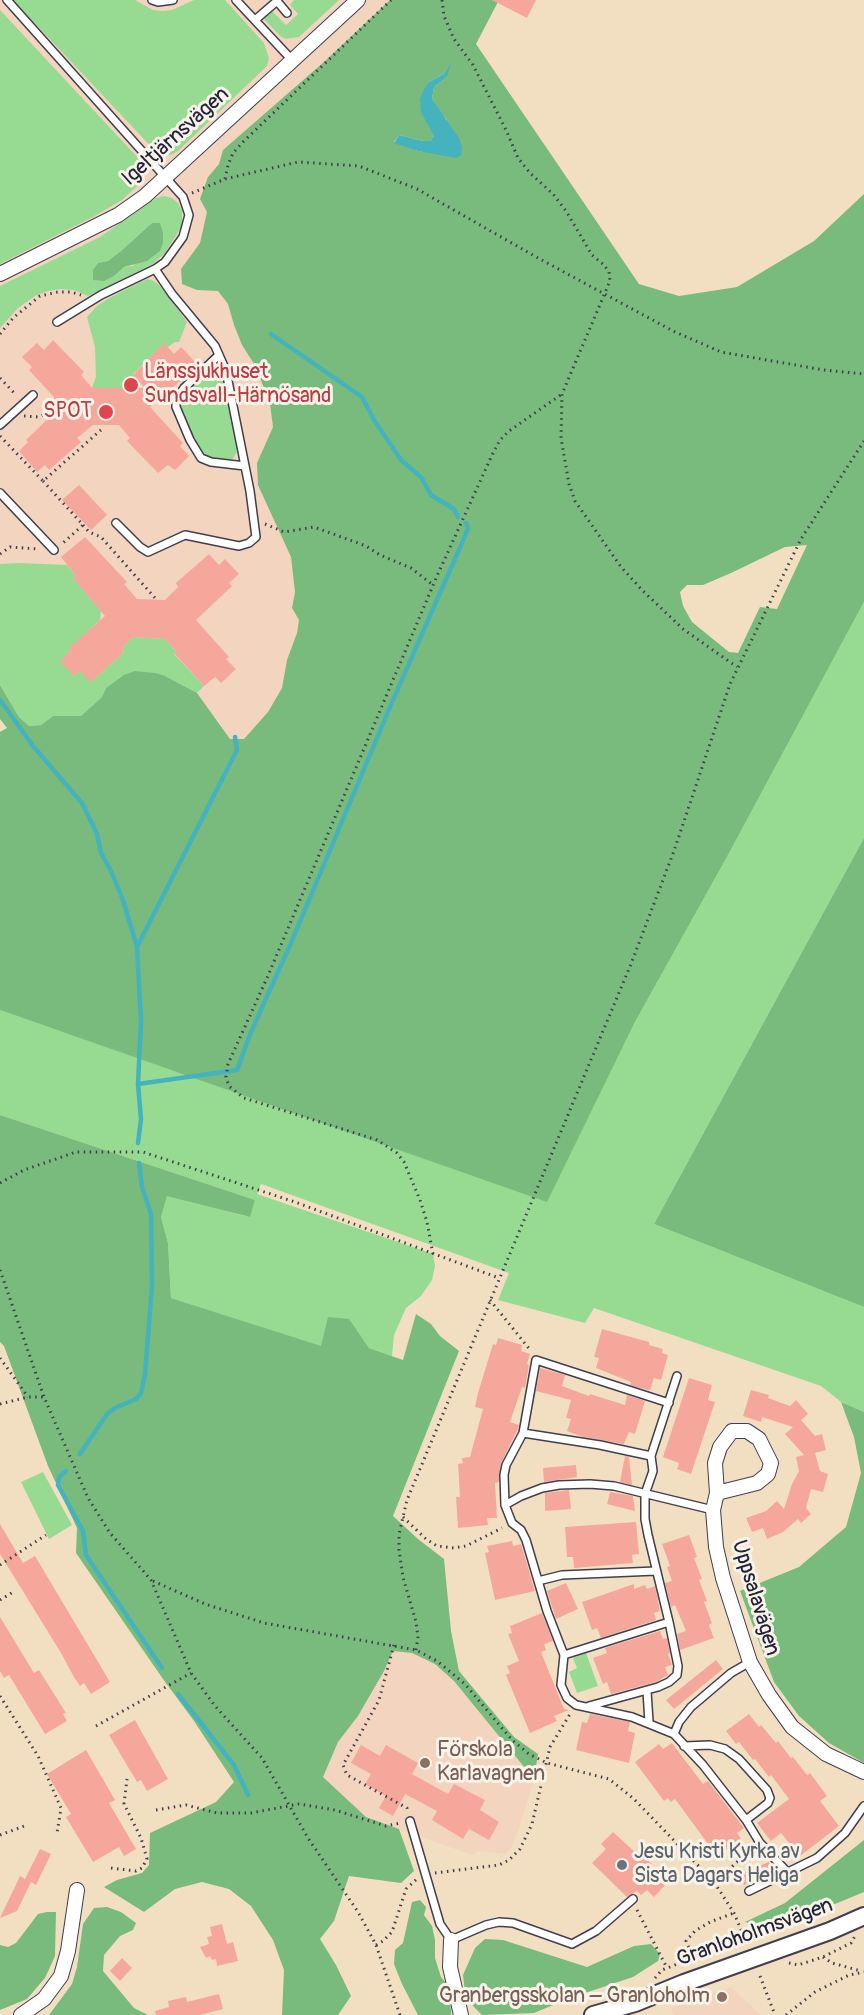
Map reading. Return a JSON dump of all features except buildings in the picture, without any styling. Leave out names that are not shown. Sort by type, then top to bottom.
[{"type":"street","name":"Igeltjärnsvägen","points":[[0,274],[118,215],[145,196],[358,0]]},
{"type":"street","name":"Uppsalavägen","points":[[717,1493],[758,1483],[768,1474],[771,1463],[759,1439],[747,1431],[732,1431],[720,1447],[715,1463],[717,1493],[713,1510],[716,1547],[723,1578],[750,1662],[769,1695],[792,1727],[826,1754],[864,1772]]},
{"type":"street","points":[[21,2015],[44,1999],[61,1976],[68,1951],[77,1890]]},
{"type":"street","name":"Granloholmsvägen","points":[[593,2015],[635,2003],[830,1931],[864,1916]]},
{"type":"street","points":[[451,1940],[450,1967],[461,2015]]},
{"type":"lane","points":[[8,0],[183,197],[189,215],[183,237],[165,262],[57,322]]},
{"type":"lane","points":[[152,0],[158,2],[173,0]]},
{"type":"lane","points":[[236,0],[292,60]]},
{"type":"lane","points":[[255,20],[277,1],[287,13]]},
{"type":"lane","points":[[116,523],[148,552],[186,535],[239,546],[249,543],[256,537],[255,519],[226,371],[203,329],[172,294],[155,269]]},
{"type":"lane","points":[[219,355],[184,388],[176,400],[176,407],[190,440],[201,458],[211,462],[245,466]]},
{"type":"lane","points":[[0,425],[33,395]]},
{"type":"lane","points":[[0,493],[56,549]]},
{"type":"lane","points":[[669,1402],[536,1360],[523,1433],[506,1465],[505,1505],[512,1523],[521,1530],[526,1540],[547,1611],[564,1655],[561,1685],[567,1698],[576,1705],[649,1722],[674,1734],[703,1765],[747,1820],[760,1843],[789,1873]]},
{"type":"lane","points":[[586,1707],[647,1691],[669,1682],[677,1675],[678,1666],[669,1622],[645,1519],[645,1494],[653,1471],[651,1456],[677,1376]]},
{"type":"lane","points":[[523,1433],[600,1445],[651,1456]]},
{"type":"lane","points":[[505,1505],[520,1496],[559,1485],[590,1484],[614,1486],[713,1510]]},
{"type":"lane","points":[[538,1581],[562,1575],[656,1570]]},
{"type":"lane","points":[[564,1655],[669,1622]]},
{"type":"lane","points":[[674,1734],[679,1722],[691,1707],[730,1673],[750,1662]]},
{"type":"lane","points":[[647,1691],[649,1722]]},
{"type":"lane","points":[[684,1746],[710,1744],[726,1749],[739,1759],[767,1790],[770,1798],[768,1803],[747,1820]]},
{"type":"lane","points":[[749,1891],[817,1858],[845,1833],[864,1806]]},
{"type":"lane","points":[[410,1821],[440,1923],[451,1940],[499,1922],[513,1923],[572,1944],[596,1931],[631,1901]]},
{"type":"path","points":[[225,179],[228,165],[243,142],[391,0]]},
{"type":"path","points":[[442,0],[444,16],[453,39],[473,65],[518,158],[566,211],[592,255],[609,272],[610,282],[562,394],[561,438],[569,484],[575,501],[621,567],[642,590],[683,629],[737,668]]},
{"type":"path","points":[[183,197],[225,179],[298,162],[359,166],[417,189],[673,331],[721,352],[824,370],[864,374]]},
{"type":"path","points":[[0,334],[2,328],[32,301],[48,293],[71,292],[79,294],[90,303]]},
{"type":"path","points":[[0,378],[24,403]]},
{"type":"path","points":[[433,1254],[420,1200],[405,1162],[397,1153],[377,1140],[244,1098],[229,1086],[226,1077],[228,1064],[267,978],[433,585],[500,440],[521,421],[562,394]]},
{"type":"path","points":[[21,416],[39,417],[43,415],[52,400]]},
{"type":"path","points":[[43,481],[101,429]]},
{"type":"path","points":[[0,436],[89,532],[101,537],[155,598]]},
{"type":"path","points":[[416,1650],[418,1637],[416,1622],[403,1577],[399,1550],[399,1534],[406,1500],[632,964],[674,850],[730,684],[801,539],[864,441]]},
{"type":"path","points":[[255,519],[284,532],[314,527],[366,546],[380,555],[411,568],[433,585]]},
{"type":"path","points":[[0,554],[10,547],[56,549],[83,525]]},
{"type":"path","points":[[0,1183],[24,1170],[76,1152],[143,1152],[296,1202],[499,1278]]},
{"type":"path","points":[[0,1270],[44,1397],[88,1498],[110,1533],[151,1580],[191,1673],[215,1706],[262,1758],[308,1838],[358,1912],[376,1945],[399,2015]]},
{"type":"path","points":[[490,1300],[527,1344],[536,1360]]},
{"type":"path","points":[[0,1358],[28,1397]]},
{"type":"path","points":[[0,1404],[28,1397],[44,1397]]},
{"type":"path","points":[[403,1517],[426,1539],[437,1546],[454,1548],[466,1546],[512,1523]]},
{"type":"path","points":[[0,1565],[46,1535]]},
{"type":"path","points":[[151,1580],[205,1604],[264,1623],[394,1645],[416,1650],[436,1661],[465,1684],[512,1740],[529,1755],[547,1763],[609,1779],[634,1799],[714,1882],[734,1913],[745,1939]]},
{"type":"path","points":[[0,1600],[15,1591]]},
{"type":"path","points":[[156,1810],[186,1805],[218,1813],[251,1813],[299,1804],[335,1810],[386,1826],[410,1821],[407,1809],[356,1782],[346,1775],[343,1765],[379,1700],[394,1645]]},
{"type":"path","points":[[96,1726],[191,1673]]},
{"type":"path","points":[[0,1696],[39,1756],[61,1808],[57,1833]]},
{"type":"path","points":[[376,1945],[392,1932],[406,1889],[413,1881],[425,1874],[499,1865],[509,1860],[520,1849],[532,1824],[550,1747],[576,1705]]},
{"type":"path","points":[[111,1868],[136,1871],[142,1868],[147,1859],[141,1838],[124,1804],[127,1779]]},
{"type":"path","points":[[0,1836],[27,1825]]},
{"type":"path","points":[[714,1882],[760,1843]]},
{"type":"path","points":[[631,1901],[640,1912],[668,1968]]},
{"type":"path","points":[[694,1958],[686,1941],[695,1931],[710,1922],[734,1913]]},
{"type":"path","points":[[823,1957],[832,1963],[863,1972]]},
{"type":"path","points":[[786,2015],[815,1992],[849,1975],[863,1972]]},
{"type":"path","points":[[760,1976],[775,2015]]},
{"type":"shaded area","name":"Länssjukhuset Sundsvall-Härnösand","points":[[0,0],[390,0],[325,61],[223,150],[219,164],[208,177],[207,212],[200,243],[181,269],[218,291],[228,304],[242,345],[256,367],[270,404],[273,427],[257,463],[291,557],[295,592],[292,608],[299,620],[297,633],[287,660],[282,688],[268,712],[243,739],[230,739],[216,717],[106,688],[8,697],[0,685]]},
{"type":"shaded area","name":"Förskola Karlavagnen","points":[[393,1651],[412,1653],[435,1664],[454,1681],[534,1779],[518,1832],[506,1854],[479,1851],[472,1855],[366,1817],[323,1777],[338,1742],[358,1716]]},
{"type":"shaded area","name":"Granbergsskolan – Granloholm","points":[[731,1987],[761,2015],[673,2015],[671,2008]]},
{"type":"green space","points":[[13,0],[135,0],[153,10],[163,11],[172,10],[194,0],[225,0],[264,43],[269,58],[267,66],[178,151],[171,155],[158,154]]},
{"type":"green space","points":[[294,0],[339,0],[299,37],[286,39],[280,36],[264,19],[271,10],[286,25],[298,14],[290,5]]},
{"type":"green space","points":[[390,0],[499,0],[476,44],[639,284],[679,296],[737,287],[814,241],[864,194],[864,602],[635,1022],[547,1202],[0,1010],[0,732],[7,728],[0,719],[0,685],[19,717],[29,726],[41,725],[53,716],[81,716],[102,697],[106,688],[124,675],[135,671],[155,673],[197,693],[230,739],[244,739],[268,712],[282,688],[287,660],[297,633],[299,620],[292,608],[295,592],[291,557],[258,485],[257,463],[273,427],[270,404],[256,367],[242,345],[228,304],[218,291],[197,290],[182,284],[181,269],[200,243],[207,212],[200,199],[208,177],[219,164],[223,150],[325,61]],"holes":[[[449,66],[443,80],[434,87],[432,99],[447,120],[436,153],[418,151],[394,142],[399,135],[423,141],[430,141],[435,135],[432,130],[429,82],[444,74]],[[807,545],[777,609],[760,607],[738,653],[729,652],[692,622],[683,606],[680,592],[687,585],[703,585],[785,547]]]},
{"type":"green space","points":[[0,10],[141,161],[145,174],[143,181],[122,200],[0,264]]},
{"type":"green space","points":[[164,196],[178,203],[182,211],[182,226],[165,253],[153,264],[88,296],[74,290],[61,289],[35,296],[18,308],[0,328],[0,286],[100,237],[156,198]],"holes":[[[152,223],[160,223],[163,243],[133,266],[124,267],[114,276],[98,263],[108,261]]]},
{"type":"green space","points":[[152,223],[160,223],[163,232],[160,251],[147,261],[124,267],[104,281],[93,280],[93,270],[98,263],[108,261]]},
{"type":"green space","points":[[147,279],[160,286],[187,322],[179,342],[168,347],[164,344],[133,374],[135,377],[124,388],[92,388],[96,377],[95,347],[87,317],[109,298]]},
{"type":"green space","points":[[219,365],[229,398],[237,451],[233,459],[222,460],[206,456],[199,450],[183,418],[180,406],[190,388]]},
{"type":"green space","points":[[0,564],[67,565],[76,576],[74,579],[101,611],[100,620],[69,649],[74,676],[80,671],[92,681],[124,652],[122,649],[133,637],[165,639],[176,651],[174,654],[204,686],[197,693],[165,676],[106,688],[102,697],[81,716],[53,716],[41,725],[29,726],[19,717],[0,685]]},
{"type":"green space","points":[[864,602],[864,838],[654,1224],[864,1307],[864,1412],[841,1402],[821,1386],[594,1308],[585,1323],[498,1300],[509,1273],[261,1184],[257,1194],[433,1254],[435,1266],[432,1280],[421,1296],[406,1308],[394,1335],[392,1356],[369,1348],[348,1319],[322,1347],[171,1298],[168,1243],[161,1217],[167,1195],[249,1217],[255,1200],[0,1115],[0,1010],[547,1201],[635,1022]]},
{"type":"green space","points":[[864,838],[864,1307],[654,1224]]},
{"type":"green space","points":[[0,1115],[255,1200],[250,1217],[167,1196],[161,1217],[168,1243],[171,1298],[321,1346],[328,1317],[349,1319],[369,1348],[403,1360],[416,1314],[431,1324],[440,1336],[459,1351],[393,1516],[444,1559],[451,1631],[459,1671],[514,1737],[538,1754],[534,1779],[454,1681],[435,1664],[412,1653],[393,1651],[358,1716],[338,1742],[323,1777],[366,1817],[399,1829],[414,1871],[401,1883],[349,1876],[334,1921],[320,1939],[351,1996],[338,2015],[282,2015],[284,1970],[273,1940],[251,1906],[229,1889],[202,1882],[175,1889],[144,1912],[104,1887],[117,1880],[142,1873],[149,1865],[150,1833],[216,1802],[234,1782],[76,1553],[77,1528],[48,1466],[4,1346],[0,1342]]},
{"type":"green space","points":[[841,1402],[864,1412],[864,1763],[829,1743],[799,1716],[774,1682],[740,1591],[799,1567],[846,1527],[861,1473],[854,1437]]},
{"type":"green space","points":[[43,1472],[72,1525],[49,1539],[21,1482]]},
{"type":"green space","points":[[586,1653],[598,1686],[577,1693],[569,1672],[577,1668],[573,1658]]},
{"type":"green space","points":[[864,1840],[864,1892],[772,1930],[745,1922],[785,1903]]},
{"type":"green space","points":[[420,1900],[426,1907],[424,1915],[432,1926],[435,1958],[441,1977],[446,1983],[451,2015],[418,2015],[394,1964],[395,1950],[403,1943],[412,1902]]},
{"type":"green space","points":[[107,1907],[121,1912],[136,1923],[133,1930],[120,1936],[104,1955],[103,1971],[134,2008],[148,2015],[49,2015],[72,1984],[77,1967],[83,1924],[94,1908]]},
{"type":"green space","points":[[56,1912],[55,1956],[45,1978],[27,1999],[0,2010],[0,1945],[8,1947],[16,1943],[38,1914]]},
{"type":"green space","points":[[485,1939],[503,1940],[587,1967],[634,1946],[651,1944],[660,1954],[658,1961],[633,1977],[534,2013],[482,2015],[473,2006],[465,1992],[463,1975],[475,1948]]},
{"type":"water","points":[[450,64],[448,74],[434,87],[432,99],[459,138],[462,147],[461,155],[456,158],[418,151],[394,143],[399,135],[423,141],[430,141],[434,136],[421,112],[420,99],[429,82],[444,74]]},
{"type":"waterway","points":[[271,334],[362,397],[374,420],[401,460],[421,477],[431,495],[454,509],[458,517]]},
{"type":"waterway","points":[[138,1084],[237,1070],[251,1032],[462,543],[468,528],[466,523]]},
{"type":"waterway","points":[[0,700],[33,746],[82,803],[97,834],[101,853],[123,900],[137,947],[141,1021],[138,1084],[141,1119],[138,1143]]},
{"type":"waterway","points":[[137,947],[237,750],[235,737]]},
{"type":"waterway","points":[[80,1454],[107,1414],[136,1399],[141,1393],[145,1375],[152,1285],[151,1214],[142,1187],[139,1163]]},
{"type":"waterway","points":[[66,1471],[59,1477],[58,1485],[83,1531],[86,1555],[162,1668]]},
{"type":"waterway","points":[[178,1694],[234,1765],[248,1795]]},
{"type":"place","name":"Länssjukhuset Sundsvall-Härnösand","points":[[131,385]]},
{"type":"place","name":"SPOT","points":[[106,412]]},
{"type":"place","name":"Förskola Karlavagnen","points":[[425,1763]]},
{"type":"place","name":"Jesu Kristi Kyrka av Sista Dagars Heliga","points":[[622,1865]]},
{"type":"place","name":"Granbergsskolan – Granloholm","points":[[722,1997]]}]
